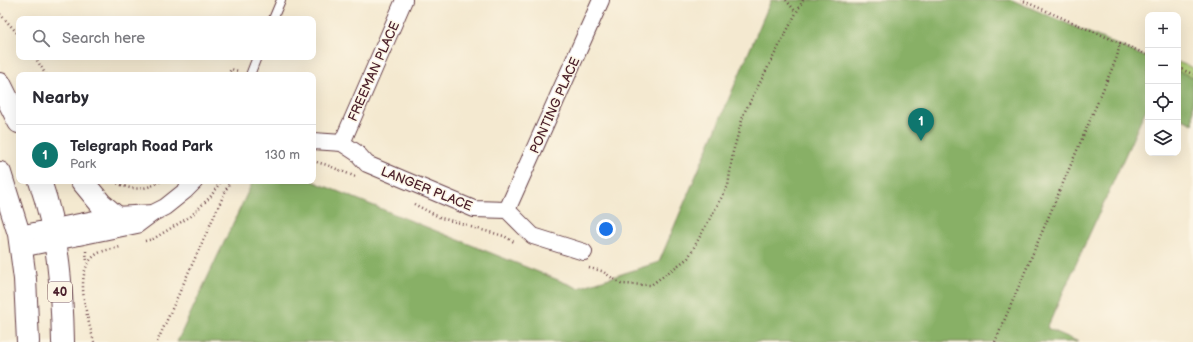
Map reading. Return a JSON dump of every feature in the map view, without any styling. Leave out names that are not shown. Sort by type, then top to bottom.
[{"type":"main road","points":[[7,89],[16,114]]},
{"type":"main road","points":[[0,173],[20,241],[26,287],[28,342]]},
{"type":"main road","name":"40","points":[[41,184],[54,235],[58,267],[63,342]]},
{"type":"main road","points":[[84,184],[101,204],[114,215]]},
{"type":"street","name":"FREEMAN PLACE","points":[[342,143],[404,0]]},
{"type":"street","name":"PONTING PLACE","points":[[508,210],[600,0]]},
{"type":"street","points":[[316,141],[342,143]]},
{"type":"street","name":"LANGER PLACE","points":[[342,143],[357,153],[367,164],[474,209],[508,210]]},
{"type":"street","points":[[54,235],[83,236],[137,225],[165,207],[186,191],[192,184]]},
{"type":"street","points":[[508,210],[533,236],[584,252]]},
{"type":"street","points":[[20,241],[54,235],[114,215],[154,213]]},
{"type":"lane","points":[[274,16],[282,0]]},
{"type":"lane","points":[[251,72],[256,60]]},
{"type":"path","points":[[786,0],[796,12]]},
{"type":"path","points":[[588,267],[602,270],[621,284],[651,285],[688,258],[728,186],[733,152],[744,113],[803,0]]},
{"type":"path","points":[[1022,0],[1145,54]]},
{"type":"path","points":[[0,14],[16,32]]},
{"type":"path","points":[[995,342],[1117,57],[1120,43]]},
{"type":"path","points":[[37,60],[44,72]]},
{"type":"path","points":[[230,72],[231,69],[238,72]]},
{"type":"path","points":[[1181,69],[1193,74]]},
{"type":"path","points":[[316,162],[358,178]]},
{"type":"path","points":[[120,184],[126,187],[138,189],[150,187],[156,184]]},
{"type":"path","points":[[139,242],[153,239],[191,216],[211,196],[219,184]]},
{"type":"path","points":[[157,342],[229,184]]},
{"type":"path","points":[[414,204],[442,218],[504,236],[516,243]]},
{"type":"path","points":[[94,342],[83,290],[84,272],[88,263],[97,254],[125,246]]},
{"type":"green space","points":[[771,0],[1012,0],[1145,57],[1145,112],[1047,328],[1079,342],[177,342],[252,184],[316,184],[316,183],[578,288],[659,262]]},
{"type":"green space","points":[[1181,63],[1193,68],[1193,124],[1181,118]]},
{"type":"green space","points":[[1181,72],[1193,77],[1193,124],[1181,118]]},
{"type":"place","name":"Telegraph Road Park","points":[[921,141]]}]
